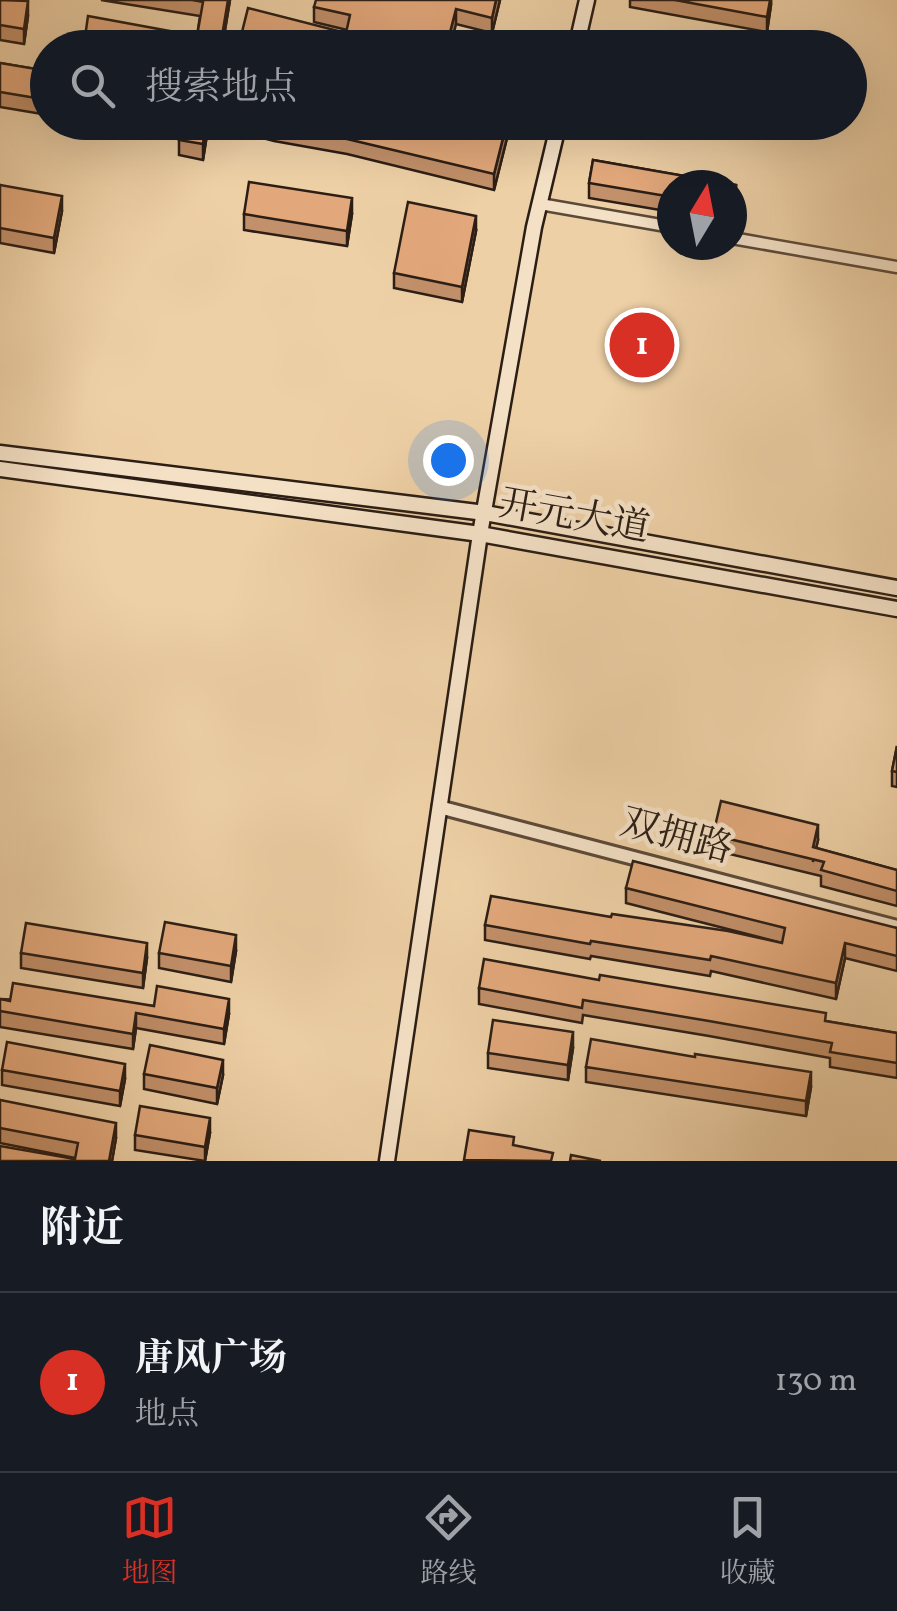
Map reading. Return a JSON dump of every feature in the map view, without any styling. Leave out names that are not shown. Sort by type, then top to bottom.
[{"type":"main road","points":[[580,30],[587,0]]},
{"type":"main road","points":[[386,1161],[480,534],[555,140]]},
{"type":"main road","name":"开元大道","points":[[0,453],[484,513],[897,588]]},
{"type":"main road","name":"开元大道","points":[[0,470],[480,534],[897,610]]},
{"type":"street","points":[[540,204],[657,224]]},
{"type":"street","points":[[747,241],[897,267]]},
{"type":"street","name":"双拥路","points":[[439,807],[897,926]]},
{"type":"building","points":[[0,0],[28,1],[24,29],[0,25]]},
{"type":"building","points":[[193,0],[228,0],[223,30],[198,30],[203,2]]},
{"type":"building","points":[[316,0],[496,0],[492,18],[456,9],[451,30],[347,30],[350,15],[314,7]]},
{"type":"building","points":[[675,0],[770,0],[767,17]]},
{"type":"building","points":[[248,8],[334,30],[242,30]]},
{"type":"building","points":[[88,16],[164,30],[86,30]]},
{"type":"building","points":[[0,63],[30,68],[30,97],[0,92]]},
{"type":"building","points":[[351,140],[502,140],[494,174]]},
{"type":"building","points":[[593,160],[657,171],[657,194],[589,183]]},
{"type":"building","points":[[249,182],[352,198],[347,231],[244,214]]},
{"type":"building","points":[[0,185],[62,196],[54,238],[0,228]]},
{"type":"building","points":[[408,202],[476,216],[462,287],[394,273]]},
{"type":"building","points":[[897,746],[897,772],[892,771]]},
{"type":"building","points":[[721,801],[818,825],[813,847],[897,870],[897,891],[821,870],[824,862],[713,835]]},
{"type":"building","points":[[633,861],[897,928],[897,956],[845,943],[836,983],[711,956],[710,960],[591,941],[590,944],[485,925],[491,896],[611,917],[612,914],[728,931],[782,943],[785,928],[626,888]]},
{"type":"building","points":[[165,922],[236,935],[231,966],[159,953]]},
{"type":"building","points":[[26,923],[147,943],[143,973],[21,953]]},
{"type":"building","points":[[484,959],[826,1013],[825,1021],[897,1033],[897,1063],[830,1052],[832,1043],[583,1000],[582,1008],[479,988]]},
{"type":"building","points":[[13,983],[154,1006],[157,986],[229,999],[224,1029],[136,1013],[133,1034],[0,1011],[0,999],[10,1001]]},
{"type":"building","points":[[493,1020],[573,1032],[568,1065],[488,1053]]},
{"type":"building","points":[[591,1039],[811,1072],[806,1101],[586,1067]]},
{"type":"building","points":[[7,1042],[125,1064],[120,1091],[2,1070]]},
{"type":"building","points":[[150,1045],[223,1060],[217,1088],[144,1074]]},
{"type":"building","points":[[0,1100],[116,1123],[109,1161],[0,1161],[0,1146],[75,1159],[78,1143],[0,1128]]},
{"type":"building","points":[[140,1106],[210,1118],[205,1147],[135,1135]]},
{"type":"building","points":[[469,1130],[514,1137],[513,1145],[553,1153],[551,1161],[464,1160]]},
{"type":"building","points":[[571,1155],[601,1161],[570,1161]]},
{"type":"place","name":"唐风广场","points":[[642,345]]}]
